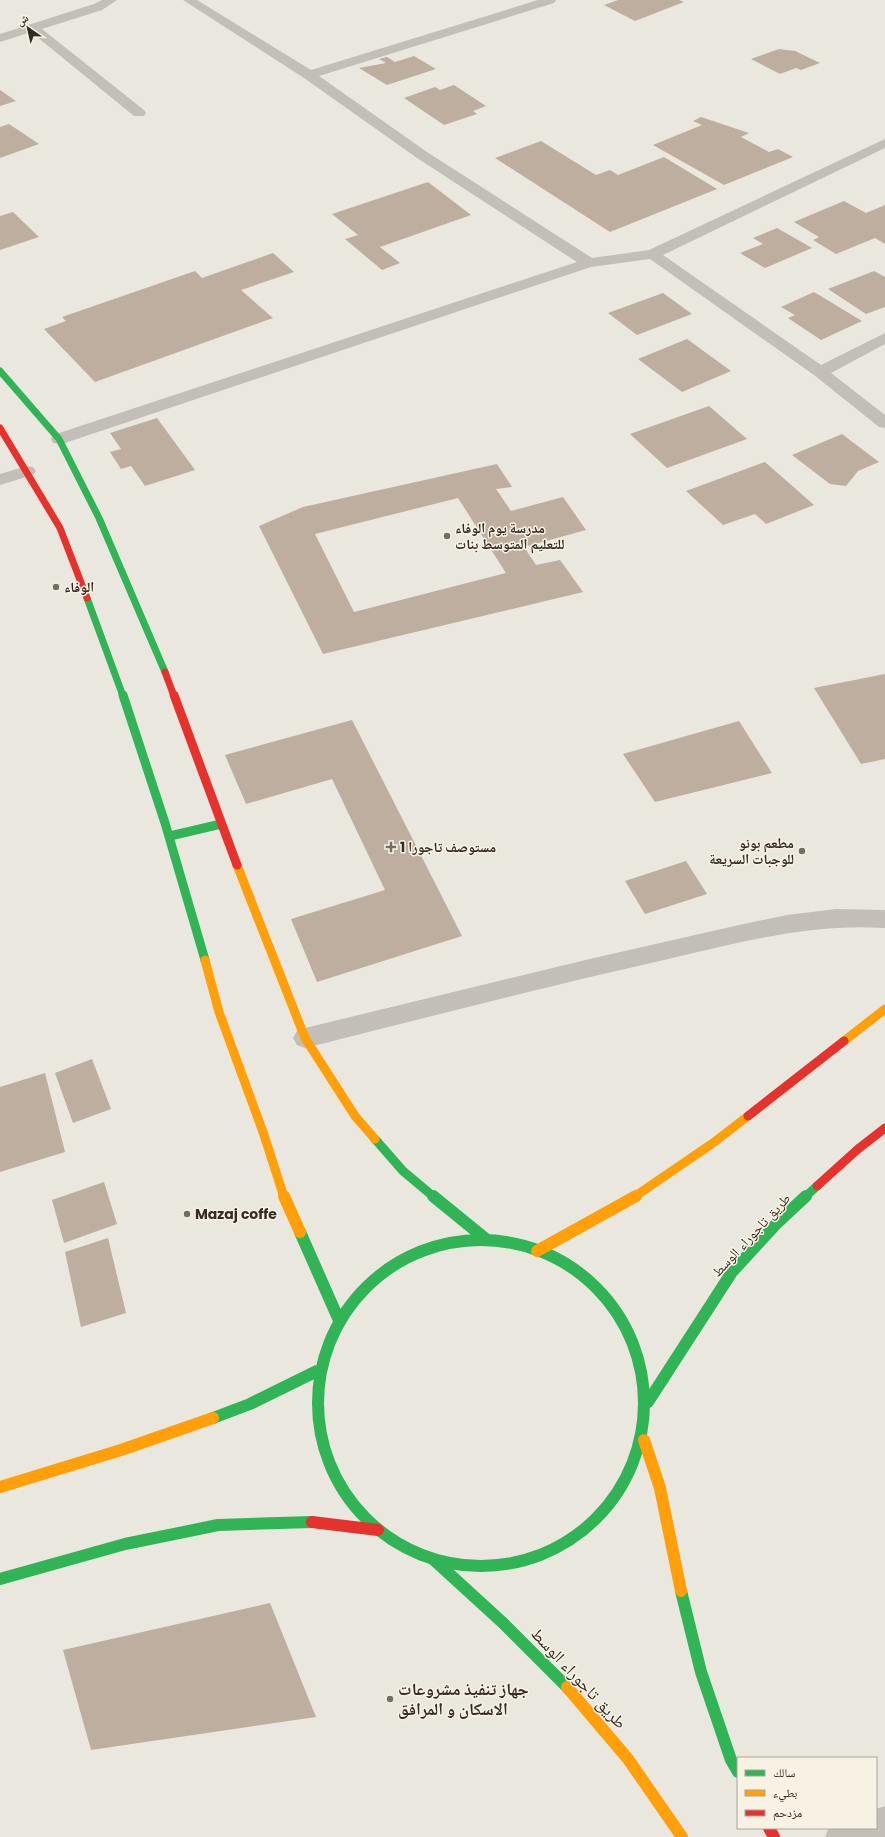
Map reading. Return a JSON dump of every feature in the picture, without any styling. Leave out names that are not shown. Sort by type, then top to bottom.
[{"type":"main road","points":[[0,371],[59,439],[99,518],[160,659],[221,824],[306,1038],[355,1116],[403,1171],[487,1240]]},
{"type":"main road","points":[[0,428],[60,528],[115,668],[170,836],[219,1012],[264,1132],[280,1188],[338,1318]]},
{"type":"main road","points":[[170,836],[221,824]]},
{"type":"main road","points":[[537,1251],[646,1190],[714,1143],[885,1009]]},
{"type":"main road","name":"طريق تاجوراء الوسط","points":[[648,1402],[695,1327],[732,1272],[777,1223],[858,1149],[885,1128]]},
{"type":"main road","points":[[487,1240],[537,1251],[581,1274],[616,1309],[639,1352],[648,1402],[644,1440],[624,1488],[590,1528],[543,1556],[488,1566],[433,1559],[378,1530],[337,1484],[316,1428],[317,1371],[338,1318],[367,1284],[402,1259],[444,1244],[487,1240]]},
{"type":"main road","points":[[0,1487],[69,1468],[156,1439],[241,1408],[317,1371]]},
{"type":"main road","points":[[644,1440],[660,1488],[677,1573],[701,1672],[731,1760],[737,1770]]},
{"type":"main road","points":[[0,1579],[126,1544],[218,1525],[314,1522],[378,1530]]},
{"type":"main road","name":"طريق تاجوراء الوسط","points":[[433,1559],[499,1617],[556,1672],[611,1734],[668,1814],[682,1837]]},
{"type":"street","points":[[0,38],[98,7],[111,0]]},
{"type":"street","points":[[189,0],[309,75],[422,155],[589,263]]},
{"type":"street","points":[[309,75],[550,0]]},
{"type":"street","points":[[34,28],[139,113]]},
{"type":"street","points":[[59,439],[589,263],[653,254],[885,143]]},
{"type":"street","points":[[653,254],[820,372],[885,423]]},
{"type":"street","points":[[820,372],[885,338]]},
{"type":"street","points":[[0,480],[27,471]]},
{"type":"street","points":[[306,1038],[658,952],[773,927],[820,920],[873,917],[885,919]]},
{"type":"street","points":[[841,1837],[844,1834],[861,1829]]},
{"type":"building","points":[[618,0],[679,0],[684,2],[635,21],[604,5]]},
{"type":"building","points":[[779,49],[795,51],[820,63],[801,70],[796,68],[780,74],[751,59]]},
{"type":"building","points":[[414,56],[436,69],[387,85],[359,68],[386,63],[379,59],[387,57],[395,62]]},
{"type":"building","points":[[454,85],[486,106],[473,111],[477,114],[444,125],[404,98],[435,87],[440,90]]},
{"type":"building","points":[[0,90],[16,101],[0,106]]},
{"type":"building","points":[[701,117],[749,133],[741,137],[769,152],[778,149],[793,157],[724,185],[653,145],[702,125],[693,121]]},
{"type":"building","points":[[9,124],[39,144],[0,158],[0,127]]},
{"type":"building","points":[[541,141],[596,175],[610,170],[618,175],[664,157],[717,189],[610,232],[495,158]]},
{"type":"building","points":[[428,182],[471,215],[380,247],[400,263],[382,270],[345,239],[358,235],[332,214]]},
{"type":"building","points":[[844,201],[866,213],[885,205],[885,244],[875,238],[836,254],[813,240],[819,237],[794,222]]},
{"type":"building","points":[[13,212],[39,237],[0,250],[0,216]]},
{"type":"building","points":[[777,228],[812,248],[765,268],[740,253],[763,244],[753,238]]},
{"type":"building","points":[[273,253],[294,272],[241,290],[273,318],[95,382],[44,329],[66,321],[62,317],[195,271],[202,278]]},
{"type":"building","points":[[874,271],[885,277],[885,307],[866,314],[828,289]]},
{"type":"building","points":[[814,292],[862,321],[821,340],[788,318],[795,315],[781,307]]},
{"type":"building","points":[[663,293],[692,314],[637,335],[608,313]]},
{"type":"building","points":[[687,339],[731,371],[682,392],[638,359]]},
{"type":"building","points":[[709,406],[747,439],[667,468],[630,434]]},
{"type":"building","points":[[157,418],[195,470],[145,486],[131,466],[121,469],[110,452],[121,449],[110,433]]},
{"type":"building","points":[[842,434],[879,462],[858,471],[846,486],[830,484],[792,455]]},
{"type":"building","points":[[765,462],[814,505],[766,524],[755,514],[723,525],[686,491]]},
{"type":"building","name":"مدرسة يوم الوفاء للتعليم المتوسط بنات","points":[[497,464],[512,487],[496,489],[511,511],[563,497],[586,530],[524,547],[536,565],[560,560],[583,592],[323,654],[259,526],[303,507]],"holes":[[[458,498],[506,573],[354,612],[315,534]]]},
{"type":"building","points":[[885,674],[885,759],[861,764],[814,688]]},
{"type":"building","name":"مستوصف تاجورا 1","points":[[352,720],[462,936],[317,982],[291,919],[385,890],[332,779],[246,804],[225,755]]},
{"type":"building","points":[[739,721],[772,773],[655,802],[623,754]]},
{"type":"building","points":[[686,861],[707,894],[645,914],[625,881]]},
{"type":"building","points":[[92,1059],[111,1109],[73,1123],[55,1073]]},
{"type":"building","points":[[45,1073],[65,1152],[0,1172],[0,1087]]},
{"type":"building","points":[[104,1182],[117,1224],[64,1243],[52,1200]]},
{"type":"building","points":[[108,1238],[126,1313],[81,1327],[65,1252]]},
{"type":"building","points":[[270,1603],[316,1717],[91,1750],[63,1650]]},
{"type":"traffic: fast","points":[[0,371],[59,439],[99,518],[165,672]]},
{"type":"traffic: fast","points":[[87,598],[136,732],[165,823],[205,960]]},
{"type":"traffic: fast","points":[[170,836],[221,824]]},
{"type":"traffic: fast","points":[[375,1139],[403,1171],[487,1240]]},
{"type":"traffic: fast","points":[[648,1402],[732,1272],[777,1223],[817,1186]]},
{"type":"traffic: fast","points":[[300,1232],[338,1318]]},
{"type":"traffic: fast","points":[[465,1240],[497,1240],[544,1252],[572,1267],[597,1287],[617,1312],[632,1340],[641,1371],[644,1387],[644,1403],[644,1419],[641,1435],[632,1466],[617,1494],[597,1519],[572,1539],[544,1554],[497,1566],[465,1566],[434,1559],[418,1554],[404,1547],[377,1529],[365,1519],[355,1507],[337,1480],[330,1466],[325,1450],[318,1419],[318,1387],[325,1356],[330,1340],[337,1326],[355,1299],[365,1287],[377,1277],[404,1259],[418,1252],[434,1247],[465,1240]]},
{"type":"traffic: fast","points":[[213,1418],[250,1404],[317,1371]]},
{"type":"traffic: fast","points":[[0,1579],[125,1544],[218,1525],[312,1522]]},
{"type":"traffic: fast","points":[[433,1559],[503,1623],[567,1687]]},
{"type":"traffic: fast","points":[[681,1591],[701,1672],[731,1760],[737,1770]]},
{"type":"traffic: slow","points":[[237,865],[305,1038],[355,1116],[375,1139]]},
{"type":"traffic: slow","points":[[205,960],[219,1012],[263,1132],[280,1188],[300,1232]]},
{"type":"traffic: slow","points":[[844,1041],[885,1009]]},
{"type":"traffic: slow","points":[[537,1251],[646,1190],[713,1143],[748,1116]]},
{"type":"traffic: slow","points":[[0,1487],[121,1450],[213,1418]]},
{"type":"traffic: slow","points":[[644,1440],[660,1488],[681,1591]]},
{"type":"traffic: slow","points":[[567,1687],[599,1722],[628,1759],[682,1837]]},
{"type":"traffic: jam","points":[[0,428],[60,528],[87,598]]},
{"type":"traffic: jam","points":[[165,672],[237,865]]},
{"type":"traffic: jam","points":[[748,1116],[844,1041]]},
{"type":"traffic: jam","points":[[817,1186],[858,1149],[885,1128]]},
{"type":"traffic: jam","points":[[312,1522],[378,1530]]},
{"type":"traffic: jam","points":[[770,1829],[774,1837]]},
{"type":"place","name":"مدرسة يوم الوفاء للتعليم المتوسط بنات","points":[[447,536]]},
{"type":"place","name":"الوفاء","points":[[56,587]]},
{"type":"place","name":"مستوصف تاجورا 1","points":[[391,847]]},
{"type":"place","name":"مطعم بونو للوجبات السريعة","points":[[802,851]]},
{"type":"place","name":"Mazaj coffe","points":[[187,1214]]},
{"type":"place","name":"جهاز تنفيذ مشروعات الاسكان و المرافق","points":[[390,1699]]}]
